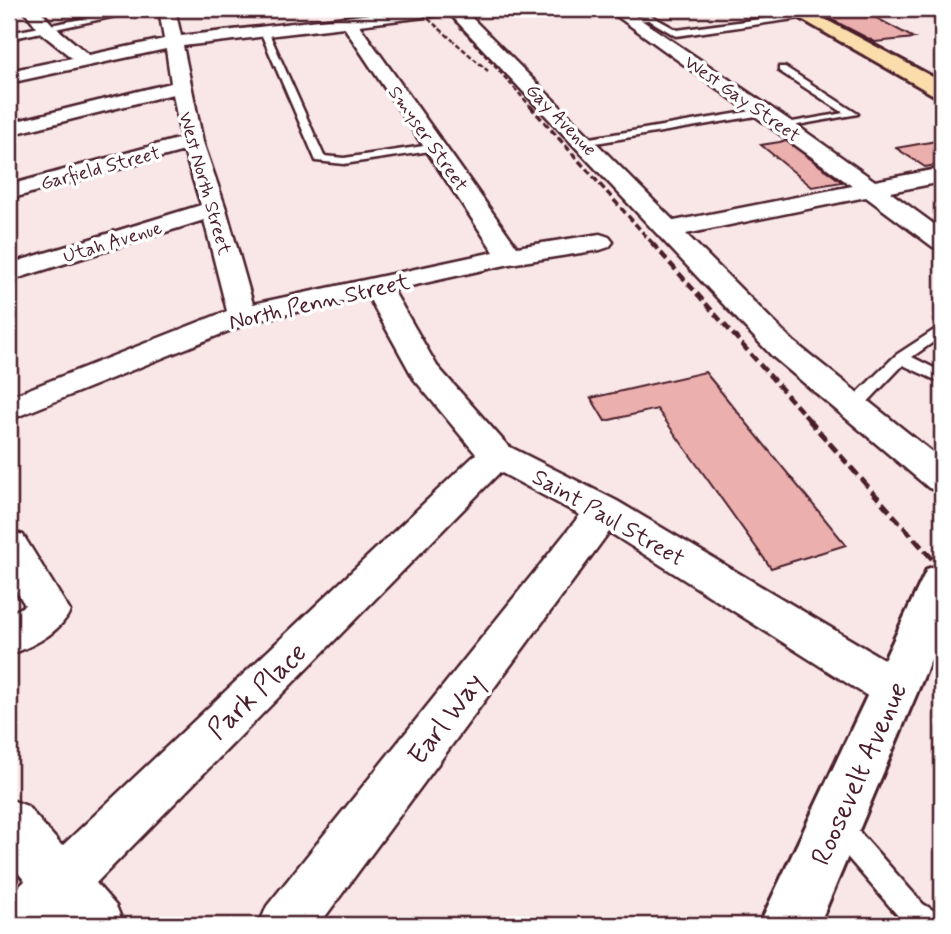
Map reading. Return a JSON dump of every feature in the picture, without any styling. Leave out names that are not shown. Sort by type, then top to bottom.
[{"type":"main road","points":[[799,12],[942,90]]},
{"type":"main road","name":"Roosevelt Avenue","points":[[789,925],[942,582]]},
{"type":"street","points":[[30,9],[47,29],[85,60]]},
{"type":"street","name":"West North Street","points":[[167,9],[175,41],[180,87],[191,142],[214,209],[242,315]]},
{"type":"street","points":[[9,78],[175,41],[453,9]]},
{"type":"street","name":"Gay Avenue","points":[[453,9],[783,349],[942,479]]},
{"type":"street","name":"West Gay Street","points":[[622,14],[785,126],[942,242]]},
{"type":"street","name":"Smyser Street","points":[[348,21],[510,256]]},
{"type":"street","points":[[9,129],[180,87]]},
{"type":"street","name":"Garfield Street","points":[[9,192],[191,142]]},
{"type":"street","points":[[669,229],[942,175]]},
{"type":"street","name":"Utah Avenue","points":[[9,273],[214,209]]},
{"type":"street","name":"North Penn Street","points":[[9,409],[242,315],[510,256],[600,242]]},
{"type":"street","name":"Saint Paul Street","points":[[377,287],[425,372],[496,455],[604,510],[896,690]]},
{"type":"street","name":"Park Place","points":[[17,925],[496,455]]},
{"type":"street","name":"Earl Way","points":[[286,925],[604,510]]},
{"type":"street","points":[[9,546],[50,611],[9,637]]},
{"type":"street","points":[[9,824],[97,925]]},
{"type":"lane","points":[[9,36],[145,9]]},
{"type":"lane","points":[[654,37],[799,12]]},
{"type":"lane","points":[[622,14],[650,17],[676,33]]},
{"type":"lane","points":[[264,31],[320,159],[344,161],[437,147]]},
{"type":"lane","points":[[782,69],[853,114],[785,126]]},
{"type":"lane","points":[[584,142],[764,112]]},
{"type":"lane","points":[[854,406],[901,358],[942,329]]},
{"type":"lane","points":[[901,358],[942,378]]},
{"type":"lane","points":[[835,824],[918,921]]},
{"type":"building","points":[[811,9],[860,9],[914,38],[875,42]]},
{"type":"building","points":[[942,140],[942,164],[925,167],[896,148]]},
{"type":"building","points":[[786,141],[842,182],[812,187],[761,145]]},
{"type":"building","points":[[705,372],[846,545],[771,568],[657,409],[605,421],[591,398]]},
{"type":"railway","points":[[417,9],[488,71]]},
{"type":"railway","points":[[444,9],[532,108]]},
{"type":"railway","points":[[530,106],[654,245]]},
{"type":"railway","points":[[652,243],[810,421]]},
{"type":"railway","points":[[808,419],[942,570]]}]
